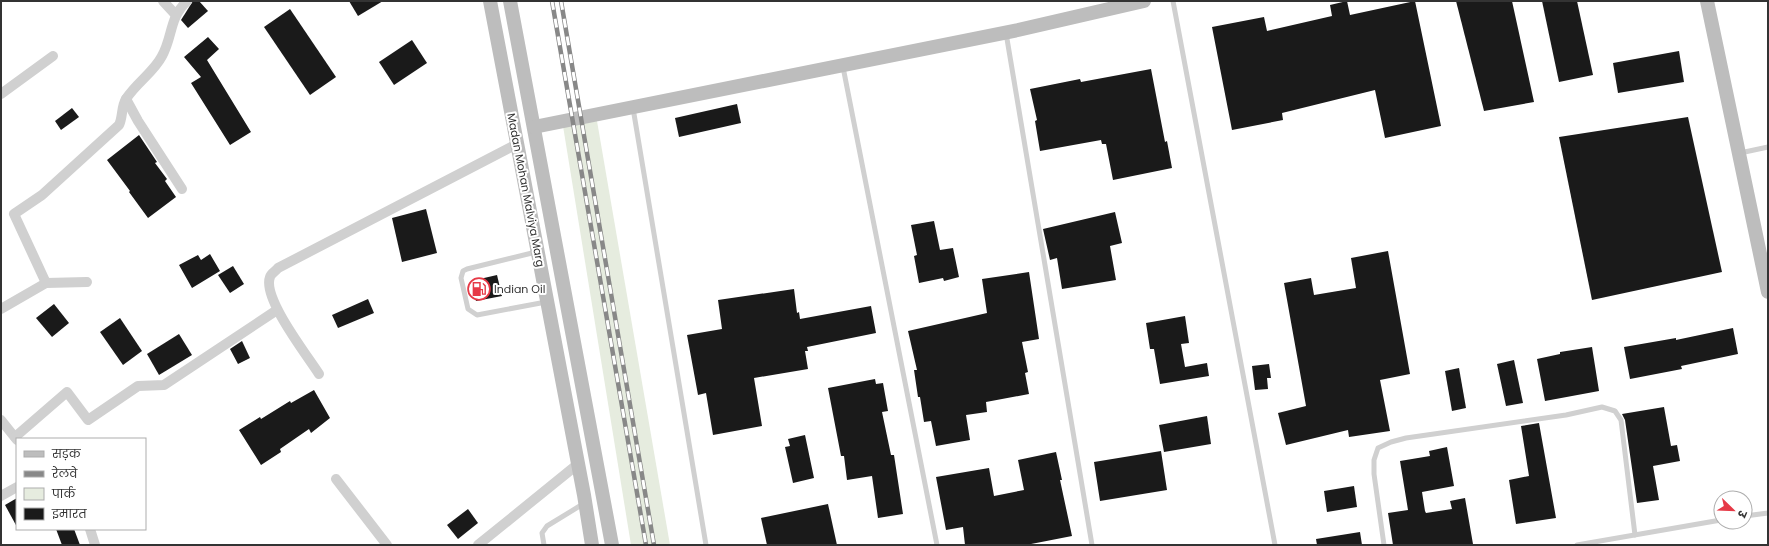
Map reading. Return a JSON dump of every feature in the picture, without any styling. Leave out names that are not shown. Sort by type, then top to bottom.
[{"type":"main road","name":"Madan Mohan Malviya Marg","points":[[490,1],[592,545]]},
{"type":"main road","name":"Madan Mohan Malviya Marg","points":[[510,1],[612,545]]},
{"type":"main road","points":[[534,128],[1006,33],[1144,1]]},
{"type":"main road","points":[[1707,1],[1739,154],[1765,264],[1768,292]]},
{"type":"street","points":[[163,1],[175,14]]},
{"type":"street","points":[[46,283],[14,214],[42,195],[119,125],[126,99],[161,59],[168,44],[175,14],[186,1]]},
{"type":"street","points":[[1,94],[53,56]]},
{"type":"street","points":[[126,99],[138,121],[182,189]]},
{"type":"street","points":[[319,374],[277,310],[269,284],[270,276],[278,268],[517,144]]},
{"type":"street","points":[[1,309],[46,283],[86,282]]},
{"type":"street","points":[[17,438],[67,392],[88,420],[138,386],[164,385],[277,310]]},
{"type":"street","points":[[1,420],[16,439]]},
{"type":"street","points":[[478,545],[578,464]]},
{"type":"street","points":[[336,480],[387,545]]},
{"type":"street","points":[[1,496],[16,488]]},
{"type":"street","points":[[90,530],[95,545]]},
{"type":"lane","points":[[1173,1],[1275,545]]},
{"type":"lane","points":[[1006,33],[1092,545]]},
{"type":"lane","points":[[843,66],[937,545]]},
{"type":"lane","points":[[633,108],[706,545]]},
{"type":"lane","points":[[1739,154],[1768,147]]},
{"type":"lane","points":[[538,251],[467,269],[463,271],[461,278],[468,310],[477,315],[547,302]]},
{"type":"lane","points":[[1384,545],[1374,474],[1374,460],[1378,448],[1391,442],[1406,438],[1566,415],[1602,407],[1615,411],[1621,420],[1635,535]]},
{"type":"lane","points":[[544,545],[542,533],[547,526],[585,502]]},
{"type":"lane","points":[[1753,515],[1768,513]]},
{"type":"lane","points":[[1578,545],[1713,521]]},
{"type":"green space","points":[[597,121],[670,545],[631,545],[563,126]]},
{"type":"building","points":[[193,1],[199,1],[208,11],[188,28],[181,20]]},
{"type":"building","points":[[349,1],[383,1],[358,16]]},
{"type":"building","points":[[1347,1],[1350,15],[1415,1],[1441,126],[1385,138],[1375,90],[1282,113],[1283,120],[1232,130],[1212,27],[1264,17],[1267,31],[1332,16],[1330,5]]},
{"type":"building","points":[[1456,1],[1512,1],[1534,102],[1484,111]]},
{"type":"building","points":[[1542,1],[1577,1],[1593,75],[1559,82]]},
{"type":"building","points":[[290,9],[336,77],[310,95],[264,27]]},
{"type":"building","points":[[208,37],[219,49],[207,60],[251,132],[230,145],[191,83],[201,77],[184,57]]},
{"type":"building","points":[[412,40],[427,63],[394,85],[379,62]]},
{"type":"building","points":[[1679,51],[1684,82],[1618,93],[1613,63]]},
{"type":"building","points":[[1151,69],[1165,142],[1167,141],[1172,168],[1113,180],[1106,144],[1102,144],[1101,140],[1040,151],[1035,121],[1037,120],[1030,89],[1080,79],[1081,82]]},
{"type":"building","points":[[737,104],[741,123],[679,137],[675,118]]},
{"type":"building","points":[[72,108],[79,117],[61,130],[55,121]]},
{"type":"building","points":[[1688,117],[1722,272],[1592,300],[1559,137]]},
{"type":"building","points":[[139,135],[157,162],[155,163],[167,179],[165,181],[176,197],[148,218],[107,160]]},
{"type":"building","points":[[426,209],[437,253],[402,262],[392,218]]},
{"type":"building","points":[[1115,212],[1122,243],[1110,246],[1116,280],[1062,289],[1057,258],[1050,260],[1043,229]]},
{"type":"building","points":[[934,221],[940,250],[953,248],[959,277],[944,281],[943,278],[919,283],[914,256],[917,255],[911,225]]},
{"type":"building","points":[[1388,251],[1410,374],[1380,380],[1390,431],[1349,437],[1348,430],[1286,445],[1278,413],[1306,406],[1284,283],[1311,278],[1314,295],[1356,288],[1351,258]]},
{"type":"building","points":[[210,254],[220,271],[192,288],[179,265],[198,255],[201,260]]},
{"type":"building","points":[[233,266],[244,284],[230,293],[218,275]]},
{"type":"building","points":[[1029,272],[1039,339],[1022,342],[1028,372],[1025,373],[1029,394],[986,402],[987,412],[966,415],[970,440],[936,446],[931,421],[924,422],[914,370],[917,370],[908,331],[987,313],[982,279]]},
{"type":"building","points":[[497,275],[502,296],[476,301],[471,281]]},
{"type":"building","points":[[794,289],[797,313],[799,312],[800,319],[871,306],[876,333],[807,347],[808,351],[805,351],[808,369],[754,378],[762,426],[713,435],[706,393],[698,395],[687,335],[722,329],[718,300]]},
{"type":"building","points":[[368,299],[374,313],[338,328],[332,315]]},
{"type":"building","points":[[54,304],[69,323],[52,337],[36,318]]},
{"type":"building","points":[[1185,316],[1189,343],[1181,344],[1185,367],[1207,363],[1209,376],[1160,384],[1154,349],[1150,349],[1146,323]]},
{"type":"building","points":[[120,318],[142,351],[123,365],[100,332]]},
{"type":"building","points":[[1733,328],[1738,354],[1681,366],[1682,369],[1630,379],[1624,347],[1676,338],[1676,340]]},
{"type":"building","points":[[179,334],[192,355],[159,375],[147,354]]},
{"type":"building","points":[[242,341],[250,358],[238,364],[230,349]]},
{"type":"building","points":[[1592,347],[1599,391],[1545,401],[1537,359],[1560,354],[1560,352]]},
{"type":"building","points":[[1514,360],[1523,403],[1506,406],[1497,364]]},
{"type":"building","points":[[1269,364],[1271,378],[1267,378],[1268,389],[1255,390],[1252,366]]},
{"type":"building","points":[[1459,368],[1466,408],[1452,411],[1445,371]]},
{"type":"building","points":[[875,379],[876,384],[883,383],[888,411],[882,412],[891,455],[894,455],[903,514],[878,518],[872,476],[847,480],[844,456],[841,456],[828,388]]},
{"type":"building","points":[[314,390],[330,418],[311,433],[309,429],[280,449],[281,452],[261,465],[239,430],[260,417],[261,419],[290,401],[291,403]]},
{"type":"building","points":[[1664,407],[1671,446],[1677,445],[1680,461],[1653,466],[1659,500],[1637,503],[1625,420],[1622,414]]},
{"type":"building","points":[[1207,416],[1211,444],[1164,452],[1159,425]]},
{"type":"building","points":[[1539,423],[1556,518],[1516,524],[1509,480],[1529,476],[1521,426]]},
{"type":"building","points":[[805,435],[814,478],[793,483],[785,447],[790,446],[788,439]]},
{"type":"building","points":[[1447,447],[1454,486],[1422,492],[1425,511],[1426,513],[1452,509],[1450,501],[1465,498],[1473,544],[1393,545],[1388,513],[1408,510],[1400,461],[1430,456],[1429,451]]},
{"type":"building","points":[[1161,451],[1167,490],[1100,501],[1094,462]]},
{"type":"building","points":[[1056,452],[1062,480],[1060,480],[1072,536],[1026,545],[965,545],[963,527],[946,530],[936,477],[989,468],[994,496],[1024,490],[1018,460]]},
{"type":"building","points":[[1354,486],[1357,507],[1327,512],[1324,491]]},
{"type":"building","points":[[16,499],[16,525],[5,505]]},
{"type":"building","points":[[828,504],[837,545],[767,545],[761,518]]},
{"type":"building","points":[[468,509],[478,523],[458,539],[447,525]]},
{"type":"building","points":[[56,530],[74,530],[80,545],[62,545]]},
{"type":"building","points":[[1360,532],[1362,545],[1317,545],[1316,539]]},
{"type":"railway","points":[[552,1],[646,545]]},
{"type":"railway","points":[[561,1],[654,545]]},
{"type":"place","name":"Indian Oil","points":[[479,289]]}]
